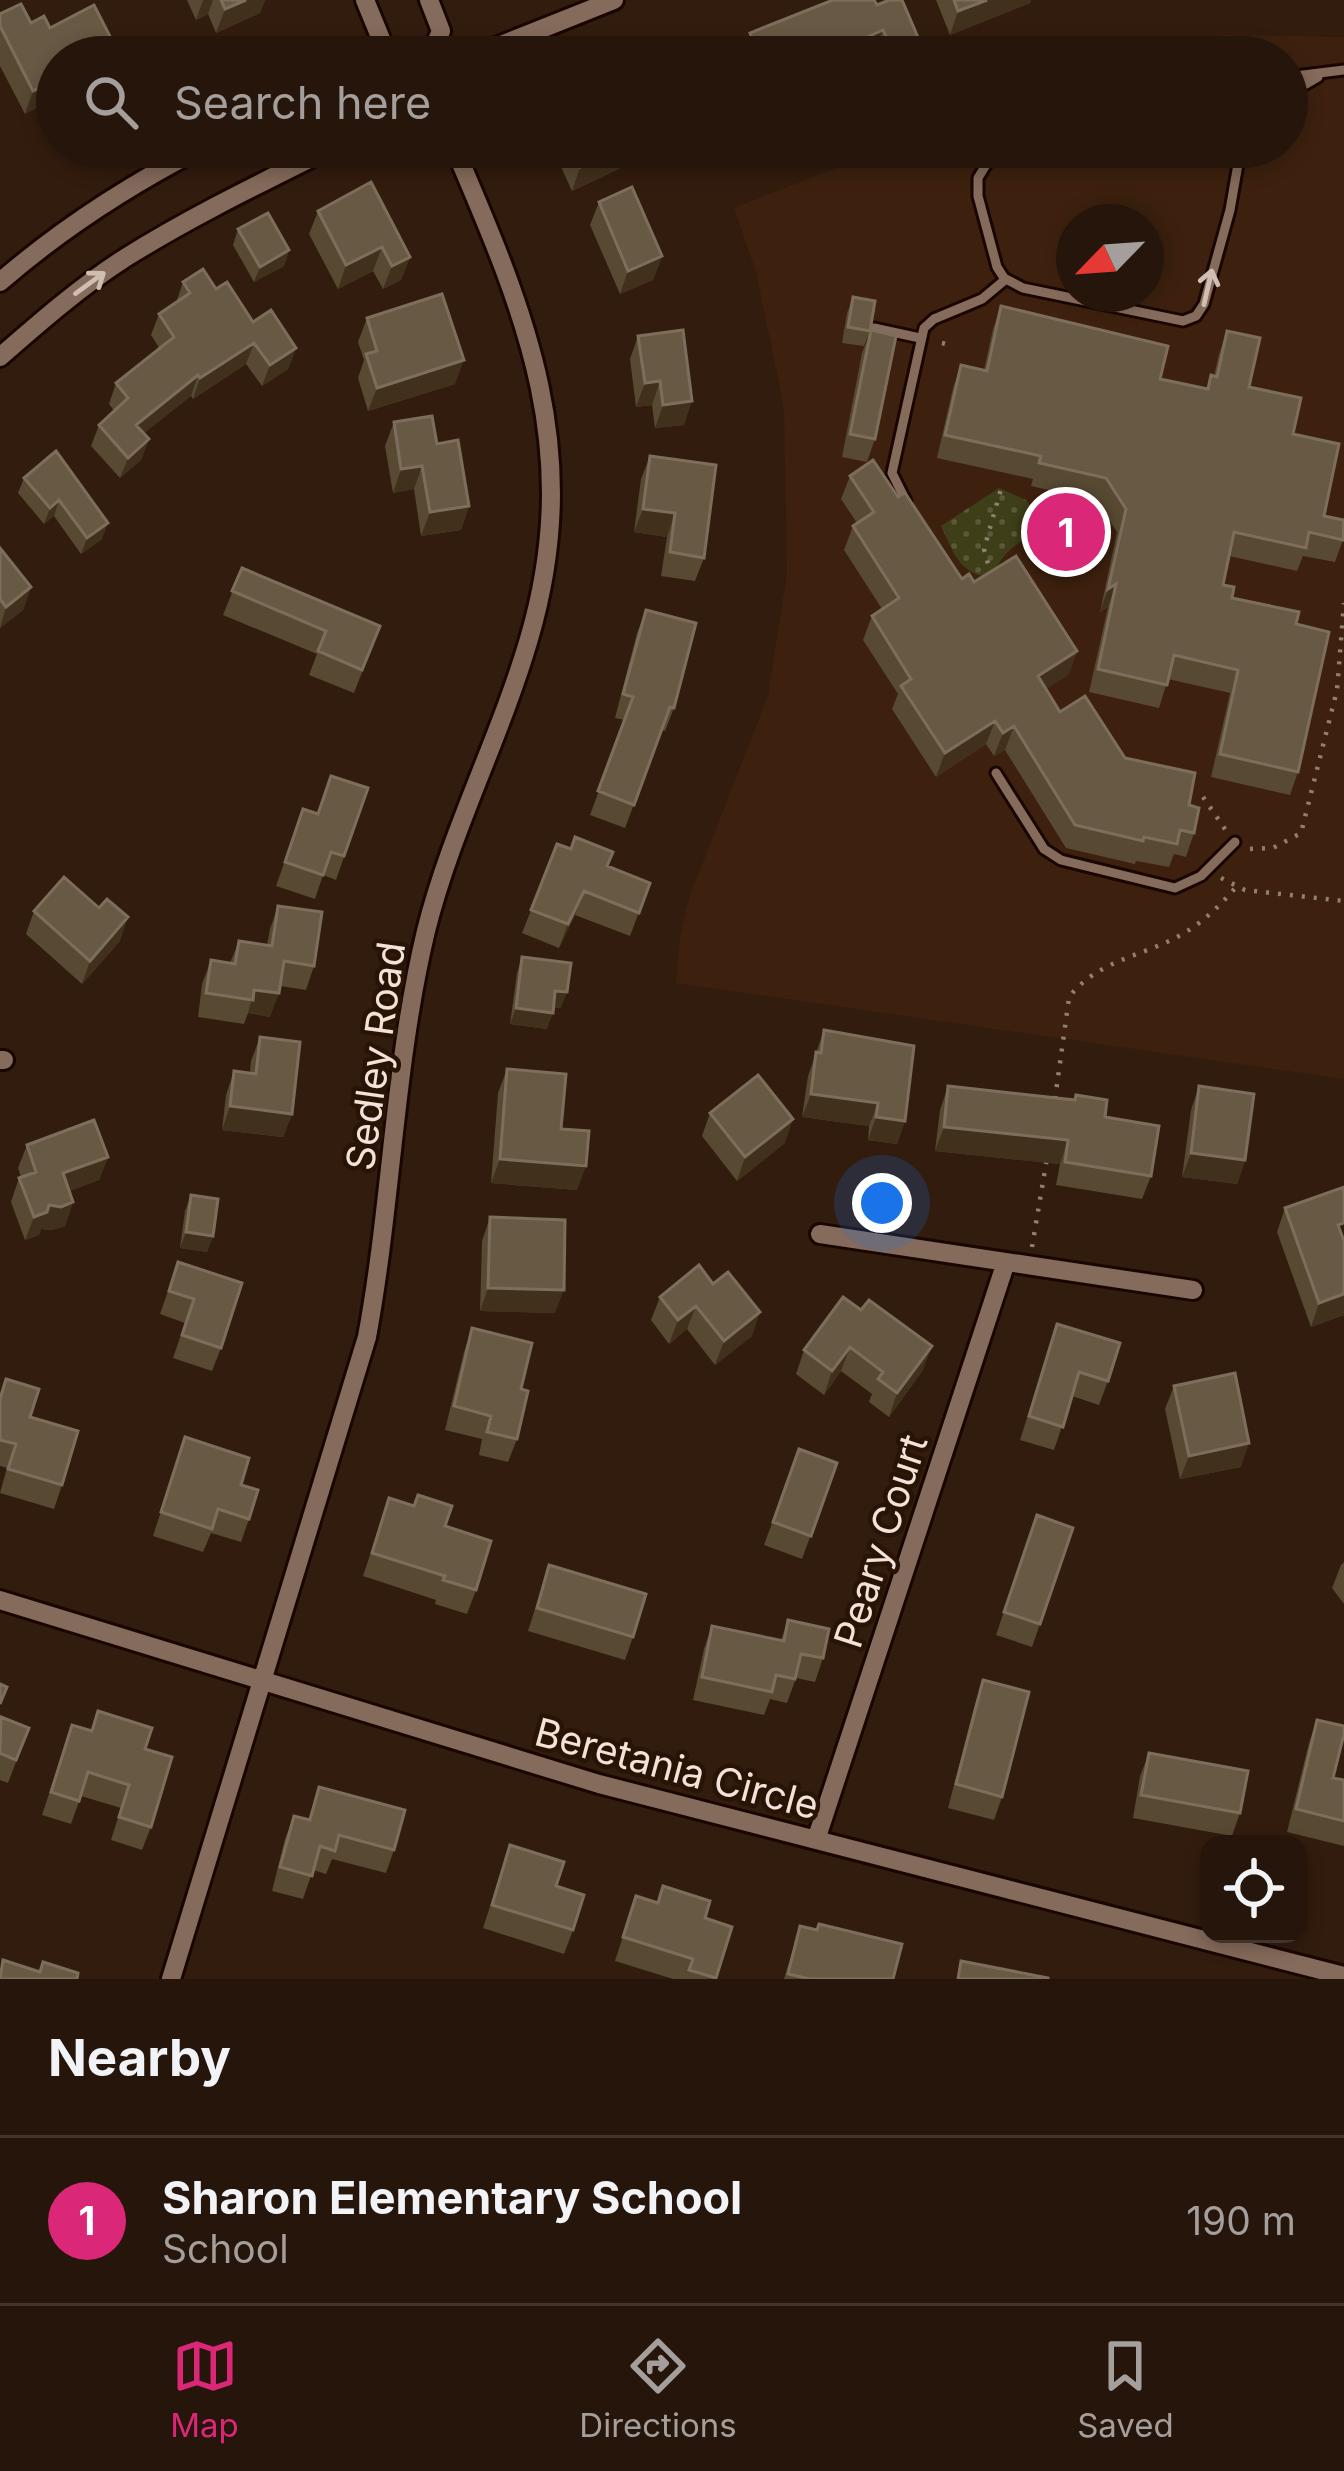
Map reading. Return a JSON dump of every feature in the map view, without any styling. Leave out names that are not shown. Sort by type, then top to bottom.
[{"type":"street","points":[[365,0],[380,36]]},
{"type":"street","points":[[429,0],[439,36]]},
{"type":"street","points":[[524,36],[614,0]]},
{"type":"street","points":[[0,282],[162,168]]},
{"type":"street","points":[[0,357],[57,307],[124,259],[291,168]]},
{"type":"street","name":"Sedley Road","points":[[171,1979],[367,1336],[407,1035],[428,923],[528,640],[546,554],[549,442],[535,355],[513,284],[463,168]]},
{"type":"street","points":[[820,1234],[1193,1290]]},
{"type":"street","name":"Peary Court","points":[[816,1840],[1006,1262]]},
{"type":"street","name":"Beretania Circle","points":[[0,1600],[599,1784],[1344,1976]]},
{"type":"lane","points":[[1308,74],[1339,70]]},
{"type":"lane","points":[[1308,85],[1339,70]]},
{"type":"lane","points":[[982,168],[977,185],[997,267],[1006,279],[1031,290],[1176,320],[1196,316],[1204,304],[1237,168]]},
{"type":"lane","points":[[914,515],[892,472],[920,338],[928,322],[982,299],[1006,279]]},
{"type":"lane","points":[[874,328],[920,338]]},
{"type":"lane","points":[[996,773],[1040,843],[1055,858],[1167,888],[1194,882],[1235,842]]},
{"type":"path","points":[[991,575],[984,549],[1001,489]]},
{"type":"path","points":[[1203,797],[1235,842],[1258,850],[1287,844],[1301,833],[1337,690],[1344,603]]},
{"type":"path","points":[[1209,868],[1236,887],[1344,901]]},
{"type":"path","points":[[1054,1111],[1074,991],[1120,958],[1186,932],[1236,887]]},
{"type":"path","points":[[1029,1265],[1048,1156]]},
{"type":"shaded area","points":[[1308,36],[1344,37],[1344,1079],[676,983],[689,898],[768,696],[787,573],[784,408],[756,272],[734,208],[836,168],[1308,168]]},
{"type":"shaded area","points":[[999,488],[1026,500],[1040,517],[986,577],[962,565],[941,526]]},
{"type":"building","points":[[221,0],[246,0],[225,9]]},
{"type":"building","points":[[833,0],[874,0],[877,5],[902,0],[917,36],[886,36],[883,30],[870,36],[750,33]]},
{"type":"building","points":[[954,0],[987,0],[958,11]]},
{"type":"building","points":[[21,4],[31,23],[44,16],[50,28],[94,5],[110,36],[36,36],[33,91],[0,26],[0,14]]},
{"type":"building","points":[[371,182],[410,257],[392,266],[382,247],[346,265],[318,211]]},
{"type":"building","points":[[632,187],[662,256],[628,271],[599,202]]},
{"type":"building","points":[[268,213],[289,250],[260,267],[238,229]]},
{"type":"building","points":[[203,269],[216,289],[227,282],[253,322],[271,310],[296,348],[270,365],[254,343],[198,375],[136,425],[149,439],[128,458],[99,425],[128,398],[116,383],[174,337],[159,314],[190,293],[183,282]]},
{"type":"building","points":[[442,294],[464,360],[377,388],[366,354],[377,351],[367,318]]},
{"type":"building","points":[[853,297],[875,301],[870,331],[848,327]]},
{"type":"building","points":[[1001,306],[1168,346],[1160,379],[1208,389],[1211,375],[1217,377],[1227,331],[1260,338],[1249,387],[1301,398],[1293,434],[1339,444],[1324,516],[1344,520],[1343,540],[1309,532],[1306,548],[1234,532],[1223,585],[1234,587],[1232,598],[1299,612],[1296,624],[1329,632],[1298,772],[1220,754],[1238,670],[1174,655],[1167,685],[1098,669],[1116,584],[1108,589],[1126,509],[1106,478],[1039,463],[1041,456],[945,435],[961,365],[987,371]]},
{"type":"building","points":[[683,330],[692,401],[663,405],[660,381],[645,383],[638,336]]},
{"type":"building","points":[[871,330],[896,336],[875,439],[850,434]]},
{"type":"building","points":[[432,416],[437,444],[458,440],[469,506],[430,512],[422,466],[401,469],[394,422]]},
{"type":"building","points":[[56,451],[108,523],[87,538],[59,500],[50,508],[24,478]]},
{"type":"building","points":[[650,456],[716,465],[704,558],[670,552],[675,513],[643,509]]},
{"type":"building","points":[[873,460],[898,497],[905,493],[962,579],[969,574],[974,582],[1016,556],[1077,651],[1038,676],[1060,712],[1085,696],[1125,758],[1195,773],[1189,805],[1199,808],[1194,833],[1180,830],[1177,844],[1075,825],[1014,726],[1003,733],[995,721],[945,753],[901,686],[911,679],[872,616],[899,598],[853,526],[874,512],[850,476]]},
{"type":"building","points":[[0,548],[31,587],[6,607],[0,599]]},
{"type":"building","points":[[242,568],[380,626],[362,670],[318,651],[326,631],[232,591]]},
{"type":"building","points":[[646,610],[696,623],[674,708],[670,707],[634,805],[598,791],[633,697],[623,694]]},
{"type":"building","points":[[331,776],[368,788],[344,856],[331,852],[323,875],[285,862],[303,809],[318,814]]},
{"type":"building","points":[[575,837],[613,852],[607,866],[650,883],[639,913],[584,891],[568,924],[531,910],[557,844],[571,849]]},
{"type":"building","points":[[64,877],[99,908],[107,899],[128,917],[90,961],[34,911]]},
{"type":"building","points":[[278,906],[322,912],[314,966],[284,961],[279,993],[254,990],[253,1000],[206,993],[211,960],[235,964],[239,941],[272,946]]},
{"type":"building","points":[[522,957],[571,963],[567,992],[555,991],[553,1013],[516,1008]]},
{"type":"building","points":[[824,1030],[914,1046],[905,1121],[876,1117],[878,1103],[811,1094]]},
{"type":"building","points":[[260,1037],[300,1042],[292,1114],[230,1106],[234,1071],[256,1074]]},
{"type":"building","points":[[507,1069],[566,1074],[561,1129],[589,1131],[586,1166],[500,1159]]},
{"type":"building","points":[[758,1075],[793,1119],[745,1157],[710,1113]]},
{"type":"building","points":[[948,1086],[1107,1100],[1105,1117],[1159,1126],[1151,1176],[1065,1162],[1068,1140],[944,1127]]},
{"type":"building","points":[[1199,1086],[1254,1094],[1245,1160],[1191,1153]]},
{"type":"building","points":[[94,1120],[108,1157],[63,1173],[73,1202],[49,1205],[47,1212],[34,1217],[19,1178],[36,1172],[27,1145]]},
{"type":"building","points":[[1344,1187],[1344,1223],[1338,1225],[1344,1241],[1344,1294],[1319,1303],[1285,1208]]},
{"type":"building","points":[[191,1195],[218,1199],[213,1236],[186,1232]]},
{"type":"building","points":[[490,1217],[565,1220],[564,1290],[488,1288]]},
{"type":"building","points":[[178,1262],[242,1283],[221,1348],[182,1335],[194,1299],[169,1291]]},
{"type":"building","points":[[699,1265],[713,1284],[728,1272],[760,1312],[724,1341],[696,1306],[678,1320],[660,1297]]},
{"type":"building","points":[[843,1297],[861,1310],[869,1300],[932,1346],[897,1393],[878,1379],[883,1372],[850,1347],[832,1371],[804,1350]]},
{"type":"building","points":[[1057,1324],[1120,1343],[1108,1381],[1079,1372],[1063,1427],[1029,1416]]},
{"type":"building","points":[[472,1328],[532,1343],[521,1389],[528,1391],[517,1439],[487,1432],[491,1416],[454,1406]]},
{"type":"building","points":[[1235,1373],[1249,1443],[1189,1456],[1174,1386]]},
{"type":"building","points":[[6,1379],[39,1389],[30,1417],[78,1431],[62,1485],[8,1469],[16,1444],[0,1440],[0,1399]]},
{"type":"building","points":[[185,1437],[249,1458],[241,1485],[258,1490],[249,1519],[218,1509],[212,1529],[161,1512]]},
{"type":"building","points":[[799,1449],[837,1463],[811,1536],[773,1522]]},
{"type":"building","points":[[418,1495],[452,1506],[445,1526],[491,1541],[476,1590],[372,1553],[389,1498],[414,1506]]},
{"type":"building","points":[[1037,1515],[1073,1528],[1040,1624],[1004,1612]]},
{"type":"building","points":[[549,1565],[646,1594],[633,1637],[537,1608]]},
{"type":"building","points":[[788,1620],[829,1629],[823,1658],[801,1654],[795,1679],[776,1675],[772,1692],[702,1677],[712,1626],[784,1641]]},
{"type":"building","points":[[983,1680],[1029,1692],[1002,1797],[956,1784]]},
{"type":"building","points":[[98,1711],[152,1728],[145,1749],[172,1757],[151,1827],[119,1817],[129,1785],[88,1772],[79,1801],[51,1792],[72,1725],[92,1731]]},
{"type":"building","points":[[1,1717],[29,1728],[16,1760],[0,1753]]},
{"type":"building","points":[[1317,1720],[1344,1726],[1333,1778],[1344,1780],[1344,1821],[1296,1809]]},
{"type":"building","points":[[1149,1753],[1248,1771],[1240,1813],[1141,1795]]},
{"type":"building","points":[[319,1787],[405,1810],[394,1850],[339,1835],[335,1851],[320,1846],[312,1876],[280,1867],[294,1816],[310,1820]]},
{"type":"building","points":[[510,1845],[564,1862],[556,1886],[584,1895],[573,1930],[492,1905]]},
{"type":"building","points":[[663,1886],[710,1901],[705,1918],[732,1927],[716,1978],[689,1970],[693,1959],[623,1937],[636,1896],[658,1903]]},
{"type":"building","points":[[819,1924],[902,1944],[893,1979],[810,1979],[788,1974],[800,1926],[817,1930]]},
{"type":"building","points":[[3,1960],[40,1972],[43,1962],[78,1973],[77,1979],[0,1979]]},
{"type":"building","points":[[961,1961],[1048,1978],[1048,1979],[958,1979]]},
{"type":"place","name":"Sharon Elementary School","points":[[1066,532]]}]
